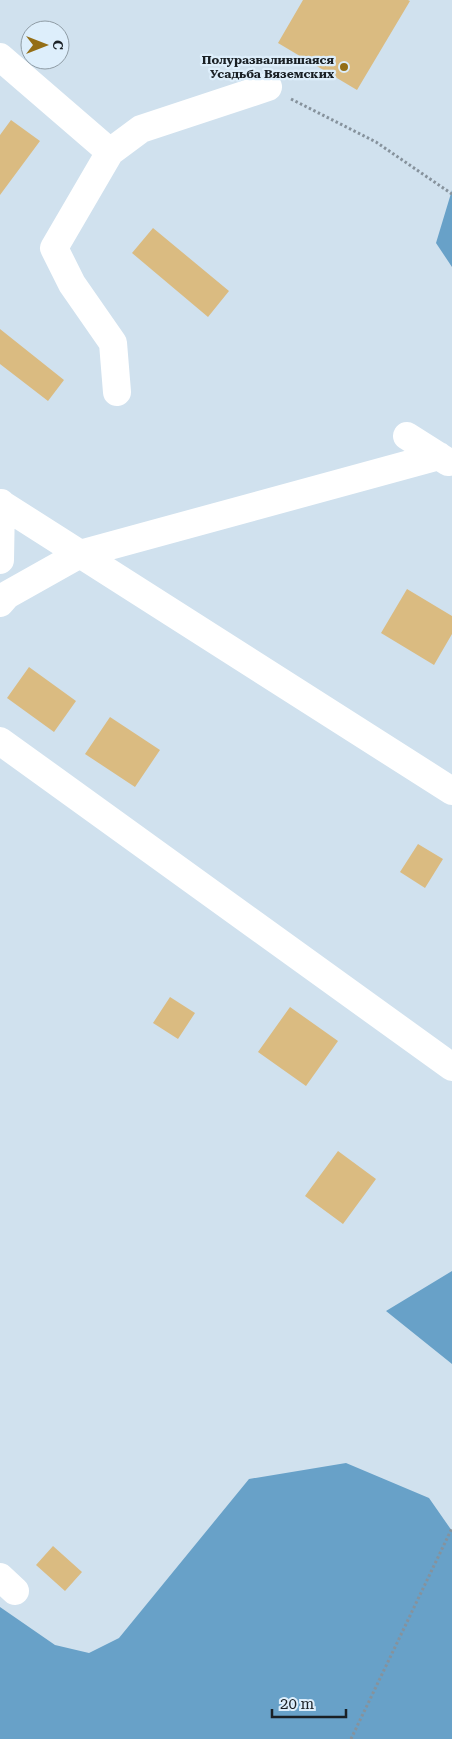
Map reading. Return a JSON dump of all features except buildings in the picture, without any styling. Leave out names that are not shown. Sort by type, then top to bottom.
[{"type":"street","points":[[0,58],[110,152]]},
{"type":"street","points":[[117,392],[113,343],[72,284],[54,248],[110,152],[141,129],[268,87]]},
{"type":"street","points":[[407,436],[445,460]]},
{"type":"street","points":[[0,604],[7,595],[80,554],[445,460]]},
{"type":"street","points":[[0,503],[452,791]]},
{"type":"street","points":[[0,503],[0,560]]},
{"type":"street","points":[[0,741],[452,1067]]},
{"type":"path","points":[[268,87],[376,142],[452,194]]},
{"type":"path","points":[[351,1739],[452,1528]]},
{"type":"shaded area","points":[[452,190],[452,267],[436,243]]},
{"type":"shaded area","points":[[452,1271],[452,1364],[386,1311]]},
{"type":"shaded area","points":[[346,1463],[429,1498],[452,1531],[452,1739],[0,1739],[0,1607],[55,1645],[89,1653],[119,1638],[249,1479]]},
{"type":"place","name":"Полуразвалившаяся Усадьба Вяземских","points":[[344,67]]}]
